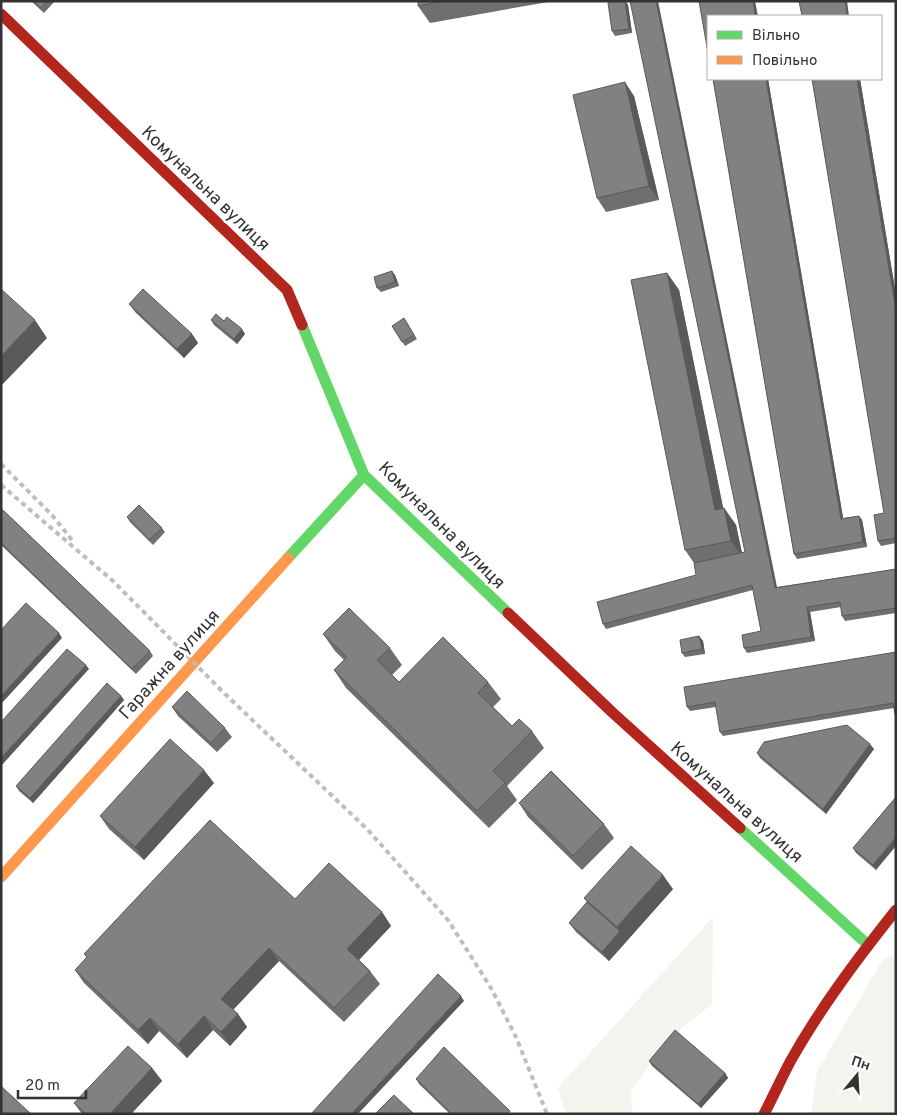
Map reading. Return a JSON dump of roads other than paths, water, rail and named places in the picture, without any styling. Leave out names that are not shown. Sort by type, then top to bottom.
[{"type":"street","name":"Комунальна вулиця","points":[[1,14],[287,290],[364,475],[613,714],[868,945]]},
{"type":"street","name":"Гаражна вулиця","points":[[1,877],[194,661],[364,475]]},
{"type":"street","points":[[764,1114],[791,1062],[828,1002],[868,945],[896,910]]},
{"type":"railway","points":[[1,464],[52,515],[72,540]]},
{"type":"railway","points":[[1,485],[113,581],[225,694],[367,829],[448,920],[491,988],[516,1037],[547,1114]]}]
